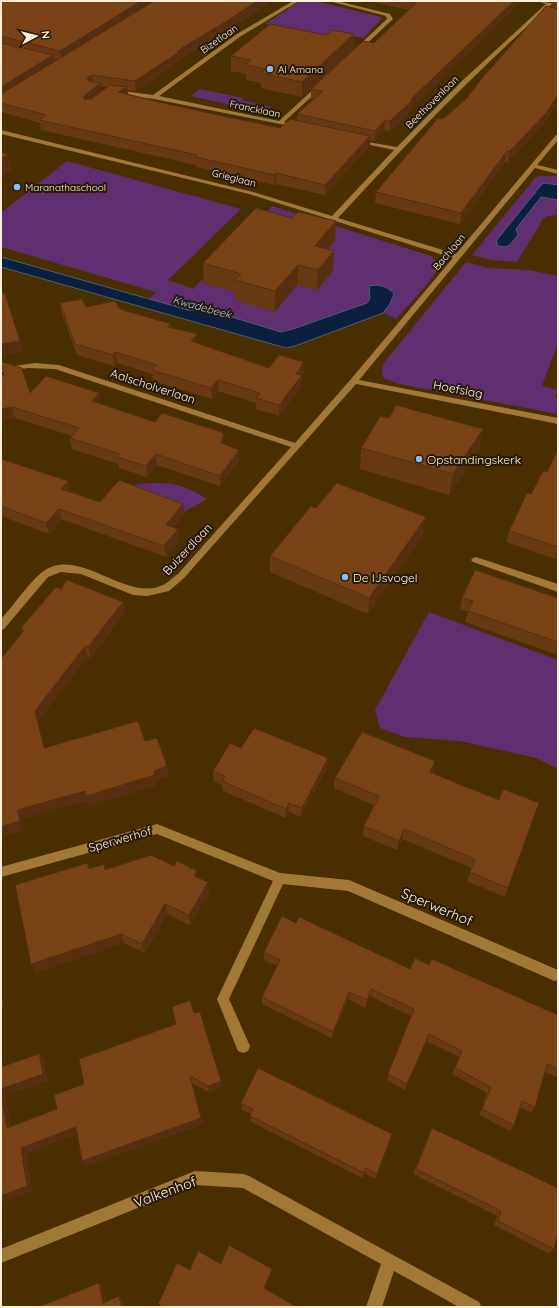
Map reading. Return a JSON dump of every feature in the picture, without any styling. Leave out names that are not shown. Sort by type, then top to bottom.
[{"type":"street","name":"Bizetlaan","points":[[154,97],[239,35],[297,1]]},
{"type":"street","points":[[331,1],[383,13],[388,15],[390,19],[350,57]]},
{"type":"street","points":[[539,1],[558,5]]},
{"type":"street","name":"Beethovenlaan","points":[[333,219],[397,149],[502,44],[550,3]]},
{"type":"street","points":[[280,123],[327,79]]},
{"type":"street","name":"Francklaan","points":[[109,92],[154,97],[304,128]]},
{"type":"street","name":"Grieglaan","points":[[1,132],[251,193],[458,257]]},
{"type":"street","name":"Bachlaan","points":[[354,381],[558,136]]},
{"type":"street","points":[[350,139],[397,149]]},
{"type":"street","points":[[534,166],[558,172]]},
{"type":"street","name":"Aalscholverlaan","points":[[1,370],[29,364],[43,364],[56,367],[296,446]]},
{"type":"street","name":"Hoefslag","points":[[354,381],[558,421]]},
{"type":"street","name":"Buizerdlaan","points":[[1,626],[45,575],[60,568],[82,571],[133,590],[147,592],[166,588],[181,576],[354,381]]},
{"type":"street","points":[[476,560],[558,588]]},
{"type":"street","name":"Sperwerhof","points":[[1,872],[157,829],[280,878],[349,886],[554,975]]},
{"type":"street","points":[[243,1046],[223,999],[280,878]]},
{"type":"street","name":"Valkenhof","points":[[1,1256],[195,1178],[244,1181],[474,1307]]},
{"type":"street","points":[[374,1307],[390,1261]]},
{"type":"shaded area","points":[[300,1],[315,1],[382,18],[364,38],[353,36],[339,49],[278,27],[265,24]]},
{"type":"shaded area","points":[[200,89],[243,98],[241,100],[271,107],[266,113],[191,96]]},
{"type":"shaded area","points":[[67,161],[241,209],[168,280],[193,289],[272,206],[431,256],[437,261],[437,270],[413,301],[396,319],[383,313],[394,297],[394,293],[376,285],[369,286],[370,299],[367,303],[281,332],[212,311],[188,310],[148,300],[156,292],[1,247],[1,213]]},
{"type":"shaded area","points":[[539,176],[558,176],[558,185],[545,183],[515,229],[541,197],[558,200],[558,215],[548,216],[543,219],[517,262],[491,260],[472,255],[535,178]]},
{"type":"shaded area","points":[[466,262],[488,268],[529,270],[558,276],[558,343],[542,386],[558,390],[555,398],[558,399],[558,414],[399,384],[384,378],[382,373],[383,364]]},
{"type":"shaded area","points":[[152,483],[181,486],[207,499],[181,514],[117,487]]},
{"type":"shaded area","points":[[429,612],[558,660],[558,769],[536,758],[460,741],[405,737],[380,728],[375,710]]},
{"type":"water","points":[[542,184],[558,185],[558,200],[541,197],[516,229],[518,235],[512,243],[505,247],[498,246],[496,241]]},
{"type":"water","points":[[1,257],[188,310],[212,311],[281,332],[367,303],[370,299],[369,286],[383,286],[394,293],[390,304],[383,313],[286,348],[1,267]]},
{"type":"building","points":[[1,1],[141,1],[60,51],[1,36]]},
{"type":"building","points":[[154,1],[257,1],[177,51],[179,52],[135,81],[92,75],[87,78],[89,81],[100,83],[84,96],[84,99],[91,99],[110,85],[127,87],[118,92],[280,128],[290,119],[370,136],[325,185],[276,173],[274,175],[196,157],[197,155],[39,120],[46,115],[1,103],[1,94]]},
{"type":"building","points":[[408,1],[514,1],[411,99],[413,100],[390,121],[385,120],[375,131],[297,114],[323,91],[311,89],[363,41],[374,43],[416,3]]},
{"type":"building","points":[[546,6],[558,9],[558,95],[546,113],[509,152],[507,151],[461,213],[376,192],[438,118],[443,119],[466,99],[483,77]]},
{"type":"building","points":[[270,24],[326,35],[332,30],[354,34],[302,82],[261,73],[266,69],[245,65],[251,60],[231,56]]},
{"type":"building","points":[[1,43],[53,55],[1,87]]},
{"type":"building","points":[[1,152],[8,154],[1,159]]},
{"type":"building","points":[[256,208],[292,218],[298,212],[336,221],[315,246],[334,251],[318,270],[298,265],[275,291],[235,280],[241,274],[203,263]]},
{"type":"building","points":[[1,293],[5,293],[20,341],[1,344]]},
{"type":"building","points":[[82,299],[86,307],[115,301],[120,309],[171,324],[168,327],[197,334],[191,341],[269,368],[279,355],[304,362],[296,374],[302,375],[279,405],[256,398],[260,393],[218,380],[211,388],[152,370],[157,365],[115,352],[113,355],[75,344],[60,303]]},
{"type":"building","points":[[1,362],[22,368],[30,393],[46,376],[99,393],[92,401],[155,422],[162,413],[224,433],[221,443],[239,450],[220,476],[156,454],[146,466],[117,457],[120,454],[70,438],[79,428],[12,407],[1,409],[1,375],[4,375]]},
{"type":"building","points":[[396,405],[483,429],[453,474],[361,448],[380,416],[389,418]]},
{"type":"building","points":[[558,449],[558,547],[509,531],[527,493],[531,494],[543,471],[547,472]]},
{"type":"building","points":[[1,459],[68,481],[61,489],[100,502],[119,480],[183,504],[166,525],[178,529],[164,546],[59,509],[46,523],[1,506]]},
{"type":"building","points":[[337,483],[426,517],[369,598],[270,556],[311,506],[316,508]]},
{"type":"building","points":[[475,570],[558,598],[558,642],[468,611],[473,601],[462,598]]},
{"type":"building","points":[[67,580],[123,602],[88,647],[85,646],[35,711],[44,748],[138,721],[145,741],[157,738],[167,766],[154,771],[155,775],[86,796],[85,791],[17,810],[20,821],[1,827],[1,659],[24,630],[21,628],[56,587],[61,589]]},
{"type":"building","points":[[254,728],[328,758],[302,808],[289,803],[286,809],[222,781],[225,776],[213,771],[230,743],[241,748]]},
{"type":"building","points":[[362,732],[435,761],[430,772],[449,780],[499,800],[503,789],[539,803],[508,888],[470,872],[475,859],[404,829],[399,841],[364,826],[379,796],[335,778]]},
{"type":"building","points":[[151,855],[174,866],[177,861],[197,871],[194,876],[208,882],[189,915],[165,904],[142,944],[121,934],[31,964],[15,885],[87,863],[89,869],[104,864],[105,870]]},
{"type":"building","points":[[282,916],[296,923],[299,917],[410,969],[415,958],[429,965],[432,959],[558,1015],[558,1069],[547,1064],[535,1107],[522,1101],[514,1125],[482,1109],[491,1087],[455,1068],[462,1051],[429,1034],[407,1084],[388,1074],[414,1009],[371,989],[367,1000],[349,992],[333,1032],[262,997],[280,960],[264,952]]},
{"type":"building","points":[[190,1000],[194,1013],[200,1012],[221,1081],[208,1086],[190,1076],[201,1118],[82,1161],[76,1127],[21,1148],[27,1186],[1,1196],[1,1094],[7,1128],[57,1109],[54,1095],[84,1084],[79,1059],[176,1024],[172,1007]]},
{"type":"building","points":[[39,1054],[43,1074],[1,1089],[1,1067]]},
{"type":"building","points":[[258,1068],[392,1134],[377,1174],[366,1168],[364,1173],[250,1116],[253,1109],[241,1103]]},
{"type":"building","points":[[432,1128],[558,1188],[558,1233],[554,1249],[498,1221],[501,1211],[416,1169]]},
{"type":"building","points":[[229,1245],[272,1269],[264,1288],[297,1307],[163,1307],[158,1304],[177,1263],[190,1270],[198,1251],[221,1264]]},
{"type":"building","points":[[99,1283],[103,1303],[119,1296],[122,1307],[38,1307]]},
{"type":"place","name":"Al Amana","points":[[270,69]]},
{"type":"place","name":"Maranathaschool","points":[[17,187]]},
{"type":"place","name":"Opstandingskerk","points":[[419,459]]},
{"type":"place","name":"De IJsvogel","points":[[345,577]]},
{"type":"water label","name":"Kwadebeek","points":[[202,307]]}]
